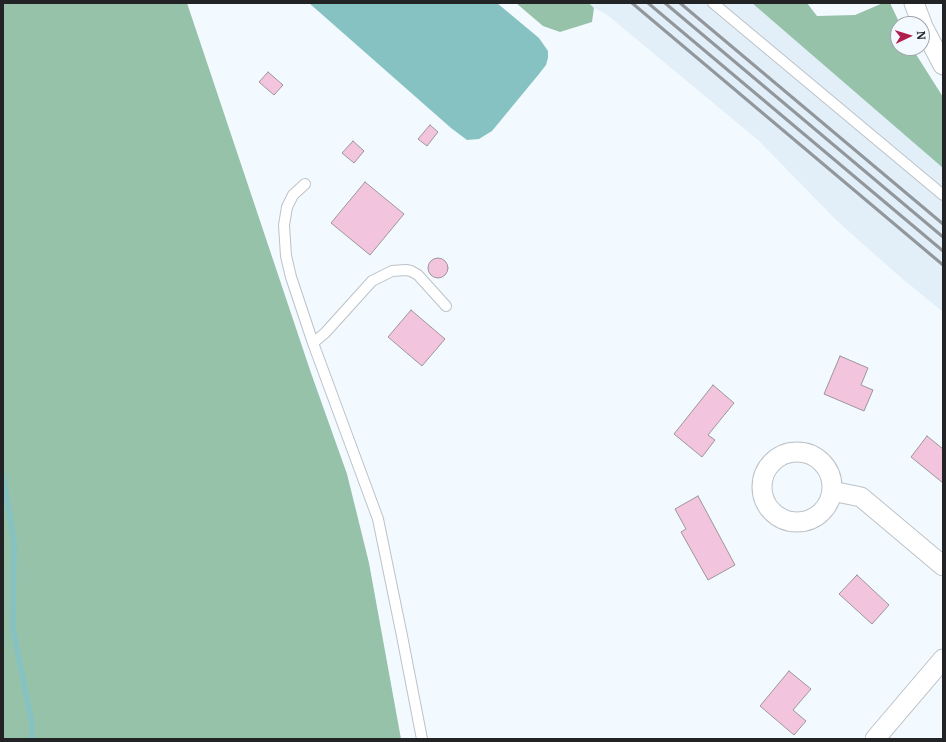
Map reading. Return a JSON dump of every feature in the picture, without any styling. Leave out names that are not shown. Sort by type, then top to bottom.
[{"type":"street","points":[[914,3],[919,16]]},
{"type":"street","points":[[930,40],[943,65]]},
{"type":"street","points":[[832,491],[861,497],[943,566]]},
{"type":"street","points":[[875,739],[943,659]]},
{"type":"lane","points":[[713,3],[943,195]]},
{"type":"lane","points":[[305,184],[293,196],[288,207],[284,225],[284,241],[291,277],[313,343],[378,519],[422,739]]},
{"type":"lane","points":[[313,343],[325,333],[372,281],[392,271],[406,270],[418,275],[446,306]]},
{"type":"shaded area","points":[[589,3],[752,3],[943,168],[943,312],[899,276],[836,220],[759,141],[606,14],[594,8]]},
{"type":"green space","points":[[3,3],[187,3],[311,373],[347,474],[369,563],[401,739],[3,739]]},
{"type":"green space","points":[[516,3],[589,3],[594,8],[592,22],[560,32],[543,26]]},
{"type":"green space","points":[[752,3],[807,3],[817,16],[855,15],[883,3],[890,3],[896,16],[890,16],[890,56],[917,56],[943,97],[943,168]]},
{"type":"water","points":[[309,3],[497,3],[539,38],[548,51],[548,58],[546,65],[492,131],[479,139],[467,140],[451,128]]},
{"type":"building","points":[[268,72],[283,85],[274,95],[259,82]]},
{"type":"building","points":[[430,125],[438,132],[427,146],[418,139]]},
{"type":"building","points":[[353,141],[364,151],[354,163],[342,153]]},
{"type":"building","points":[[365,182],[404,214],[370,255],[331,223]]},
{"type":"building","points":[[438,258],[445,261],[448,268],[445,275],[438,278],[431,275],[428,268],[431,261]]},
{"type":"building","points":[[411,310],[445,339],[422,366],[388,337]]},
{"type":"building","points":[[840,356],[868,368],[861,385],[873,390],[864,411],[824,394]]},
{"type":"building","points":[[713,385],[734,403],[708,435],[715,440],[702,457],[674,434]]},
{"type":"building","points":[[927,436],[943,449],[943,483],[911,457]]},
{"type":"building","points":[[698,496],[735,565],[708,580],[681,532],[686,529],[675,509]]},
{"type":"building","points":[[857,575],[889,605],[872,624],[839,594]]},
{"type":"building","points":[[789,671],[811,689],[793,710],[806,721],[794,735],[760,706]]},
{"type":"waterway","points":[[3,476],[14,541],[13,629],[32,724],[32,739]]},
{"type":"railway","points":[[632,3],[943,265]]},
{"type":"railway","points":[[648,3],[943,251]]},
{"type":"railway","points":[[665,3],[943,237]]},
{"type":"railway","points":[[680,3],[943,224]]}]
